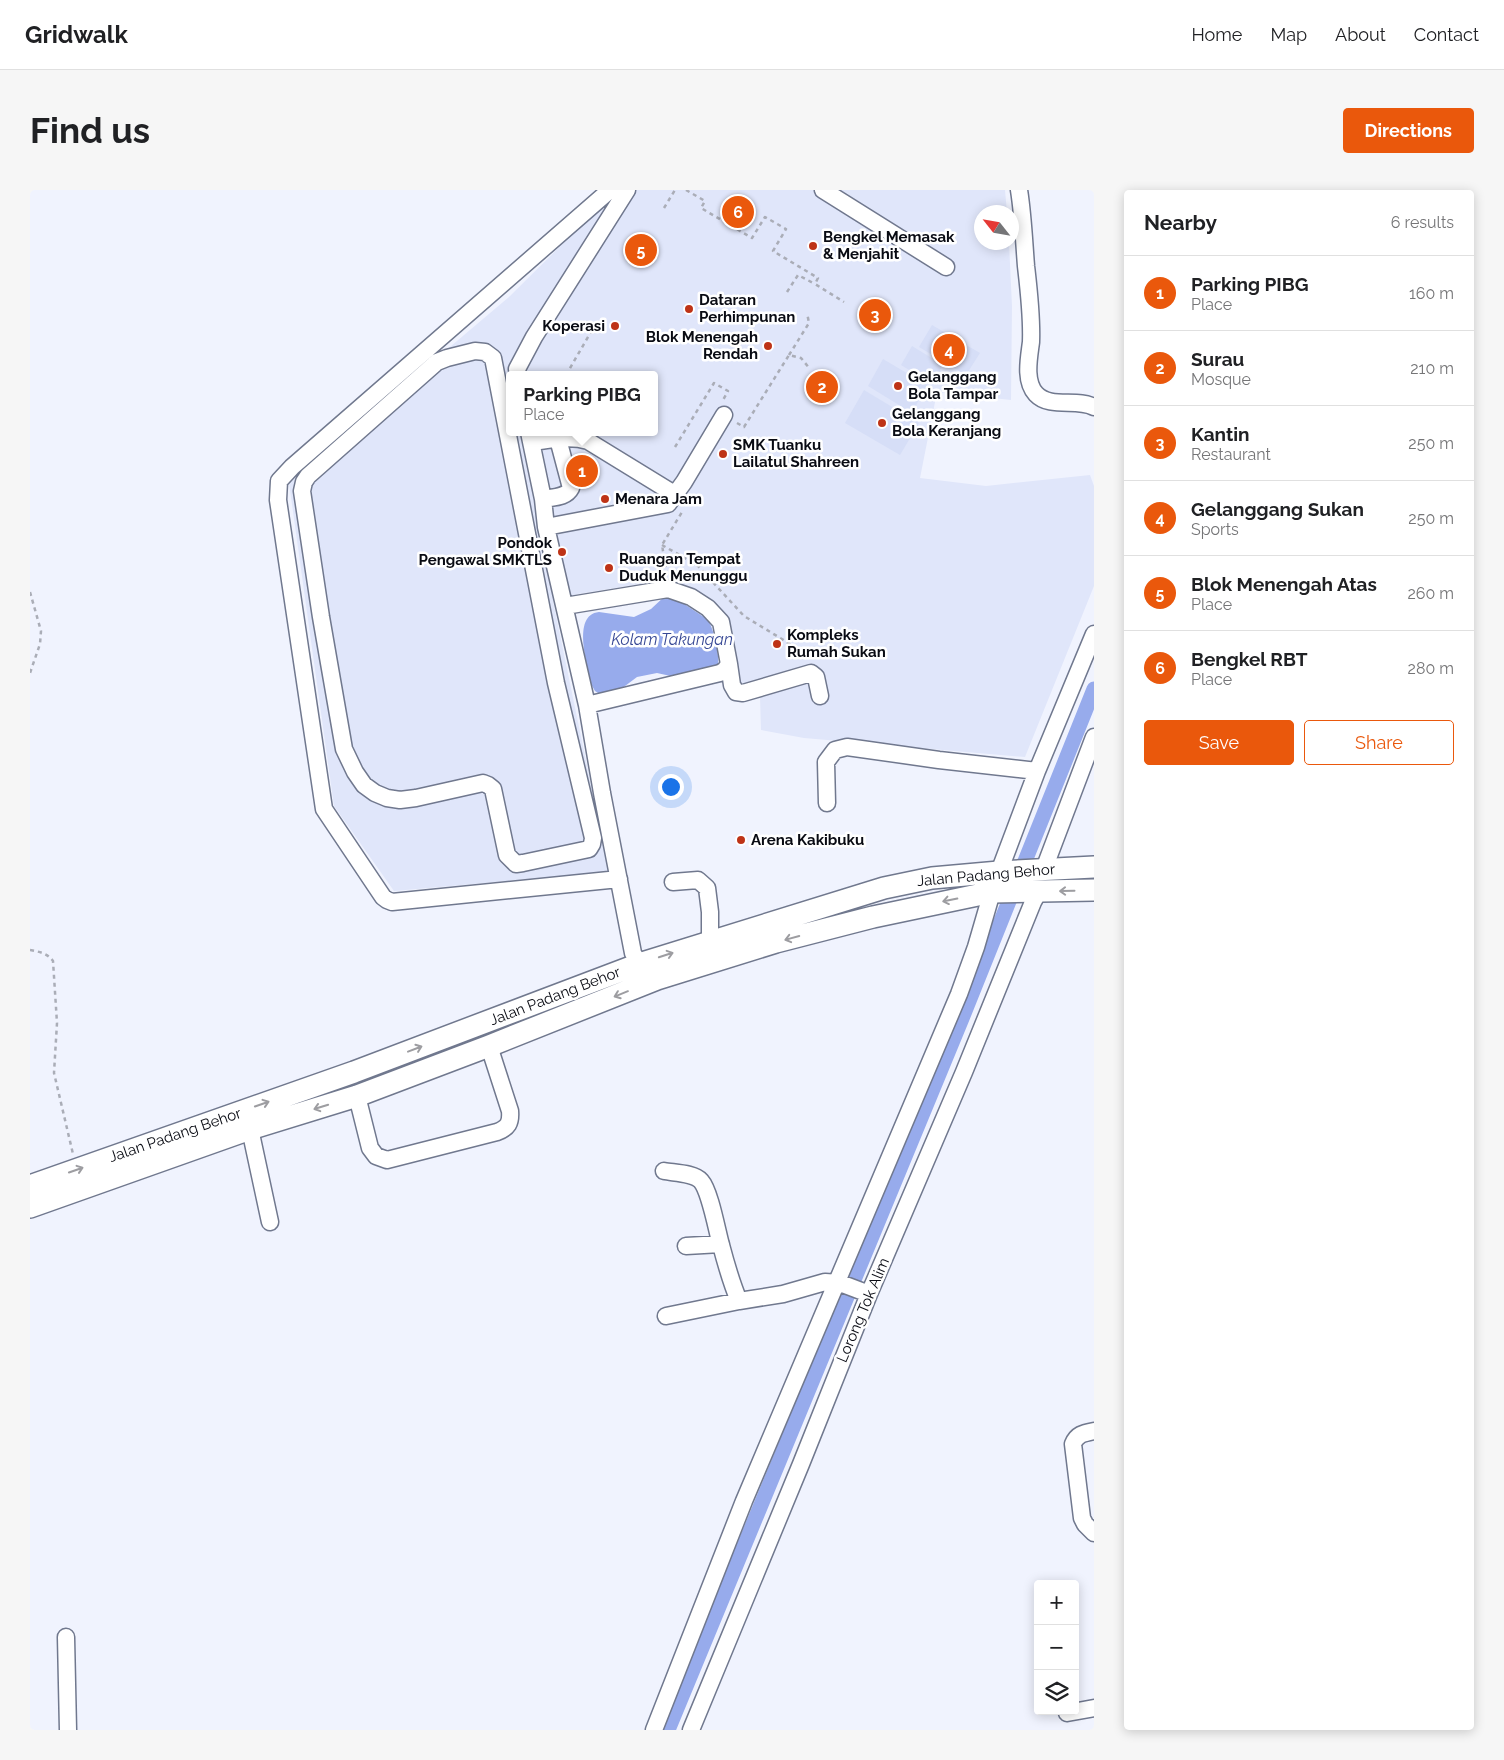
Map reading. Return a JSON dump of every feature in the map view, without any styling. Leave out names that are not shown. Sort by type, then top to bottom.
[{"type":"main road","name":"Jalan Padang Behor","points":[[30,1208],[250,1130],[357,1096],[657,979],[776,942],[926,905],[1044,869],[1094,867]]},
{"type":"main road","name":"Jalan Padang Behor","points":[[30,1186],[354,1072],[639,964],[884,888],[932,878],[1039,891],[1094,890]]},
{"type":"main road","points":[[639,964],[647,976],[657,979]]},
{"type":"street","points":[[610,190],[292,467],[279,481],[278,500],[324,809],[383,897],[392,902],[619,879]]},
{"type":"street","points":[[517,371],[534,336],[627,190]]},
{"type":"street","points":[[823,190],[946,267]]},
{"type":"street","points":[[1019,190],[1031,304],[1028,373],[1030,386],[1037,395],[1045,400],[1094,406]]},
{"type":"street","points":[[506,425],[493,358],[485,352],[475,351],[447,358],[437,362],[308,476],[302,491],[344,749],[355,772],[364,785],[375,793],[387,798],[400,800],[483,783],[488,785],[493,789],[507,855],[516,864],[588,849],[592,844],[593,838],[556,683],[508,436]]},
{"type":"street","points":[[546,527],[668,504],[676,495],[724,414]]},
{"type":"street","points":[[639,964],[633,953],[587,705],[546,527],[543,499],[530,437],[574,438],[588,441],[676,495]]},
{"type":"street","points":[[543,499],[564,495],[571,488],[558,439]]},
{"type":"street","points":[[565,606],[668,589],[691,597],[708,608],[721,622],[732,685],[736,692],[743,693],[811,673],[816,677],[820,696]]},
{"type":"street","points":[[654,1730],[744,1500],[960,994],[996,885],[1037,771],[1094,634]]},
{"type":"street","points":[[587,705],[720,673],[729,664]]},
{"type":"street","points":[[556,683],[580,676]]},
{"type":"street","points":[[1044,869],[1094,737]]},
{"type":"street","points":[[827,803],[826,762],[835,750],[847,747],[1037,771]]},
{"type":"street","points":[[673,882],[698,880],[706,888],[710,912],[710,941]]},
{"type":"street","name":"Lorong Tok Alim","points":[[691,1730],[801,1464],[866,1292],[964,1072],[1039,891]]},
{"type":"street","points":[[357,1096],[370,1148],[376,1156],[387,1160],[497,1132],[506,1128],[511,1121],[510,1111],[489,1046]]},
{"type":"street","points":[[250,1130],[270,1222]]},
{"type":"street","points":[[664,1171],[695,1176],[701,1180],[714,1215],[731,1282],[739,1301]]},
{"type":"street","points":[[686,1246],[721,1244]]},
{"type":"street","points":[[666,1316],[783,1294],[826,1282],[838,1283],[866,1292]]},
{"type":"street","points":[[1094,1431],[1080,1435],[1075,1438],[1072,1444],[1082,1518],[1094,1533]]},
{"type":"street","points":[[66,1637],[68,1730]]},
{"type":"street","points":[[1079,1711],[1094,1708]]},
{"type":"path","points":[[664,208],[675,190]]},
{"type":"path","points":[[686,190],[705,201],[701,208],[752,238],[765,217],[786,229],[773,251],[818,278],[815,284]]},
{"type":"path","points":[[787,292],[798,274],[844,302]]},
{"type":"path","points":[[676,447],[714,383],[728,391],[717,411],[744,427],[809,322],[807,313]]},
{"type":"path","points":[[568,371],[595,325]]},
{"type":"path","points":[[789,355],[801,358],[810,369]]},
{"type":"path","points":[[662,545],[697,565],[744,616],[814,658]]},
{"type":"path","points":[[30,592],[41,631],[40,644],[30,673]]},
{"type":"path","points":[[30,950],[48,955],[52,961],[57,1023],[54,1073],[76,1170]]},
{"type":"shaded area","name":"SMK Tuanku Lailatul Shahreen","points":[[617,190],[1005,190],[1006,205],[974,205],[974,250],[1009,250],[1012,306],[1011,400],[937,392],[920,478],[986,486],[1090,475],[1094,486],[1094,586],[1025,757],[804,738],[761,730],[760,697],[756,685],[739,686],[724,616],[720,607],[692,590],[664,580],[578,594],[553,601],[609,872],[394,891],[334,806],[289,483],[509,297]]},
{"type":"shaded area","points":[[932,325],[980,353],[966,375],[919,347]]},
{"type":"shaded area","points":[[912,346],[943,365],[932,384],[901,365]]},
{"type":"shaded area","name":"Gelanggang Bola Tampar","points":[[883,359],[927,385],[912,413],[868,386]]},
{"type":"shaded area","name":"Gelanggang Bola Keranjang","points":[[864,390],[919,423],[900,455],[845,423]]},
{"type":"water","name":"Kolam Takungan","points":[[665,596],[675,598],[707,619],[710,623],[716,642],[718,668],[675,677],[657,673],[637,677],[621,689],[603,696],[595,691],[591,684],[583,642],[583,631],[590,615],[599,612],[634,617],[651,609]]},
{"type":"waterway","points":[[668,1730],[961,1021],[1094,689]]},
{"type":"place","name":"Bengkel RBT","points":[[738,212]]},
{"type":"place","name":"Bengkel Memasak & Menjahit","points":[[813,246]]},
{"type":"place","name":"Blok Menengah Atas","points":[[641,250]]},
{"type":"place","name":"Dataran Perhimpunan","points":[[689,309]]},
{"type":"place","name":"Kantin","points":[[875,315]]},
{"type":"place","name":"Koperasi","points":[[615,326]]},
{"type":"place","name":"Blok Menengah Rendah","points":[[768,346]]},
{"type":"place","name":"Gelanggang Sukan","points":[[949,350]]},
{"type":"place","name":"Gelanggang Bola Tampar","points":[[898,386]]},
{"type":"place","name":"Surau","points":[[822,387]]},
{"type":"place","name":"Gelanggang Bola Keranjang","points":[[882,423]]},
{"type":"place","name":"SMK Tuanku Lailatul Shahreen","points":[[723,454]]},
{"type":"place","name":"Parking PIBG","points":[[582,471]]},
{"type":"place","name":"Menara Jam","points":[[605,499]]},
{"type":"place","name":"Pondok Pengawal SMKTLS","points":[[562,552]]},
{"type":"place","name":"Ruangan Tempat Duduk Menunggu","points":[[609,568]]},
{"type":"place","name":"Kompleks Rumah Sukan","points":[[777,644]]},
{"type":"place","name":"Arena Kakibuku","points":[[741,840]]}]
